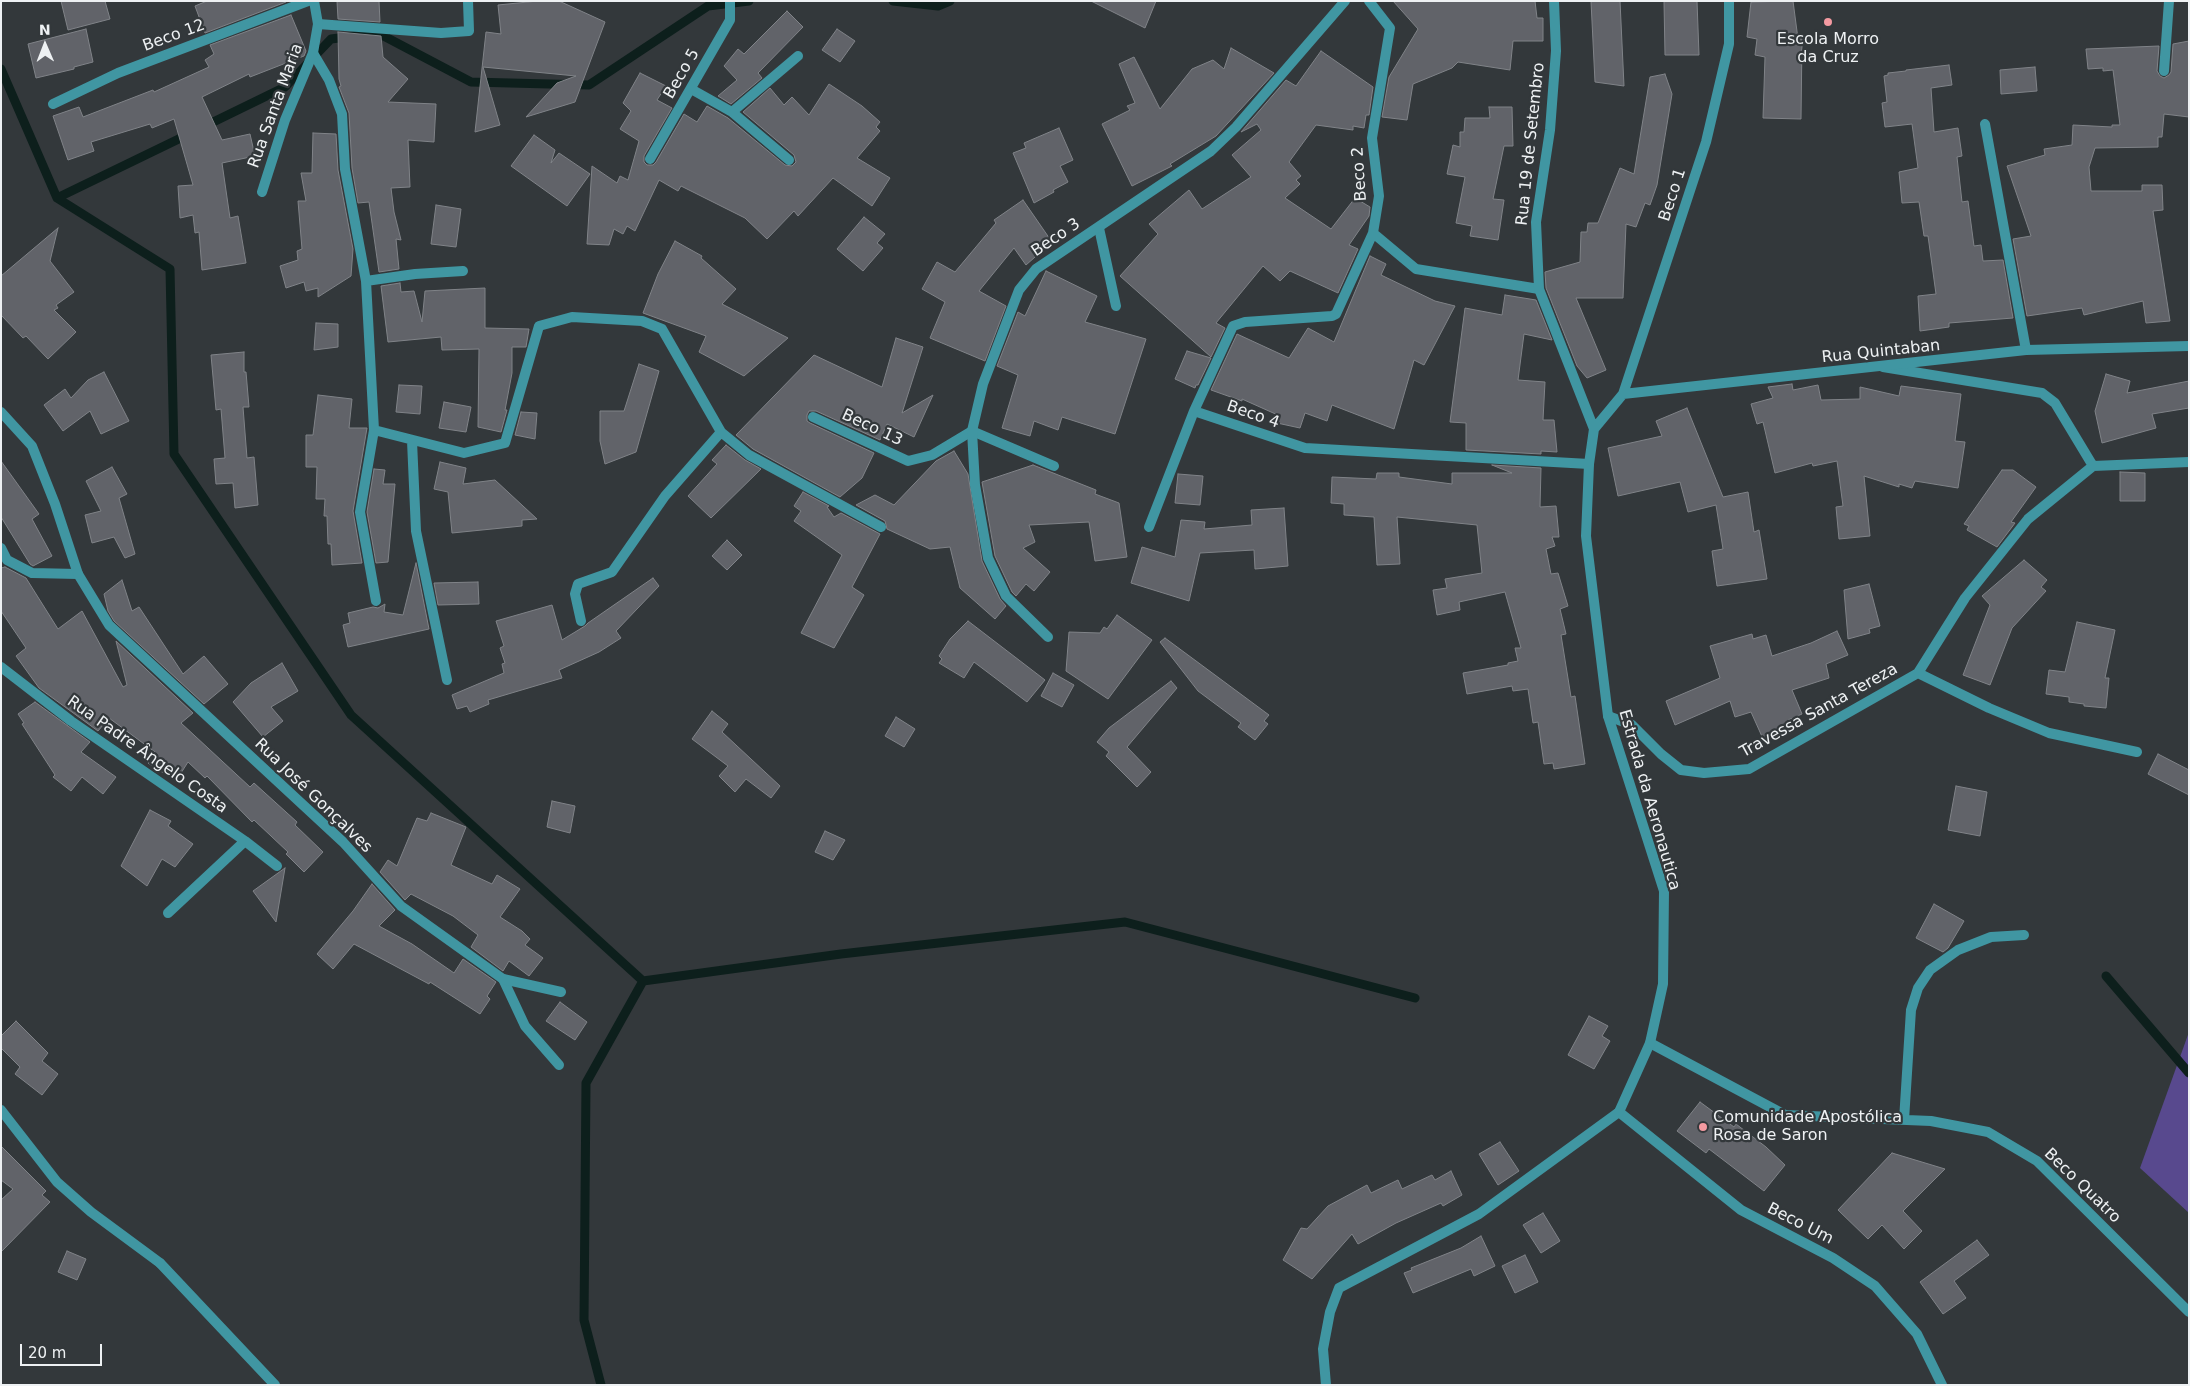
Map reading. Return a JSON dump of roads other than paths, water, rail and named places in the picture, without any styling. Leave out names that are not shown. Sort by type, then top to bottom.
[{"type":"street","name":"Beco 12","points":[[53,104],[118,73],[308,1]]},
{"type":"street","name":"Rua Santa Maria","points":[[262,192],[285,120],[313,53],[318,24],[314,1]]},
{"type":"street","points":[[318,24],[441,33],[469,30],[468,1]]},
{"type":"street","name":"Beco 5","points":[[650,159],[730,20],[730,1]]},
{"type":"street","name":"Beco 3","points":[[1048,637],[1006,596],[988,558],[974,485],[972,431],[984,384],[1019,290],[1036,269],[1211,151],[1236,127],[1345,1]]},
{"type":"street","name":"Beco 2","points":[[1369,1],[1390,28],[1372,138],[1379,196],[1373,233]]},
{"type":"street","name":"Rua 19 de Setembro","points":[[1554,1],[1556,51],[1550,130],[1536,222],[1539,289],[1594,429]]},
{"type":"street","name":"Beco 1","points":[[1623,394],[1706,142],[1728,44],[1729,1]]},
{"type":"street","points":[[2164,71],[2169,1]]},
{"type":"street","points":[[313,53],[328,80],[342,114],[346,169],[366,281],[374,430],[360,512],[376,601]]},
{"type":"street","points":[[732,112],[798,56]]},
{"type":"street","points":[[691,88],[732,112],[789,160]]},
{"type":"street","points":[[1985,124],[2026,350]]},
{"type":"street","points":[[1099,228],[1116,306]]},
{"type":"street","points":[[1150,527],[1194,411],[1233,326],[1245,322],[1332,316],[1336,314],[1373,233],[1416,269],[1539,289]]},
{"type":"street","points":[[366,281],[415,274],[463,271]]},
{"type":"street","points":[[374,430],[464,454],[505,443],[539,326],[572,317],[642,321],[662,329],[721,432],[749,455],[881,527]]},
{"type":"street","name":"Rua Quintaban","points":[[1623,394],[2026,350],[2189,346]]},
{"type":"street","points":[[1880,367],[2042,393],[2055,403],[2093,466]]},
{"type":"street","points":[[1594,429],[1623,394]]},
{"type":"street","name":"Beco 4","points":[[1194,411],[1305,448],[1589,464]]},
{"type":"street","name":"Rua José Gonçalves","points":[[1,412],[32,446],[55,504],[78,574],[109,625],[343,842],[401,906],[502,979],[561,992]]},
{"type":"street","name":"Beco 13","points":[[813,417],[908,461],[932,455],[972,431]]},
{"type":"street","name":"Estrada da Aeronautica","points":[[1326,1385],[1323,1349],[1330,1312],[1339,1288],[1478,1214],[1619,1112],[1650,1043],[1663,984],[1664,891],[1608,716],[1586,536],[1589,464],[1594,429]]},
{"type":"street","points":[[972,431],[1054,466]]},
{"type":"street","points":[[581,621],[575,594],[578,584],[612,572],[665,496],[721,432]]},
{"type":"street","points":[[412,441],[416,531],[447,680]]},
{"type":"street","points":[[1918,674],[1965,598],[2028,519],[2093,466],[2189,462]]},
{"type":"street","points":[[1,548],[7,560],[32,572],[78,574]]},
{"type":"street","name":"Rua Padre Ângelo Costa","points":[[1,667],[71,721],[245,841],[277,866]]},
{"type":"street","name":"Travessa Santa Tereza","points":[[1608,716],[1632,725],[1660,754],[1681,770],[1704,773],[1750,769],[1918,674],[1989,708],[2049,733],[2137,752]]},
{"type":"street","points":[[168,913],[245,841]]},
{"type":"street","points":[[1904,1120],[1911,1010],[1918,988],[1930,970],[1958,950],[1991,937],[2024,935]]},
{"type":"street","points":[[502,979],[525,1026],[559,1066]]},
{"type":"street","name":"Beco Quatro","points":[[1650,1043],[1785,1115],[1931,1121],[1988,1132],[2037,1161],[2189,1312]]},
{"type":"street","points":[[1,1110],[57,1182],[91,1212],[160,1263],[275,1385]]},
{"type":"street","name":"Beco Um","points":[[1619,1112],[1741,1210],[1833,1258],[1875,1286],[1917,1334],[1942,1385]]},
{"type":"waterway","points":[[203,127],[285,87],[331,39],[378,33],[471,82],[589,85],[708,6],[749,1]]},
{"type":"waterway","points":[[893,1],[938,6],[950,1]]},
{"type":"waterway","points":[[1,69],[57,198],[170,269],[174,454],[351,715],[643,981],[586,1083],[584,1320],[601,1385]]},
{"type":"waterway","points":[[57,198],[189,134]]},
{"type":"waterway","points":[[643,981],[841,954],[1125,922],[1415,998]]},
{"type":"waterway","points":[[2106,976],[2189,1073]]},
{"type":"place","name":"Escola Morro da Cruz","points":[[1828,22]]},
{"type":"place","name":"Comunidade Apostólica Rosa de Saron","points":[[1703,1127]]}]
